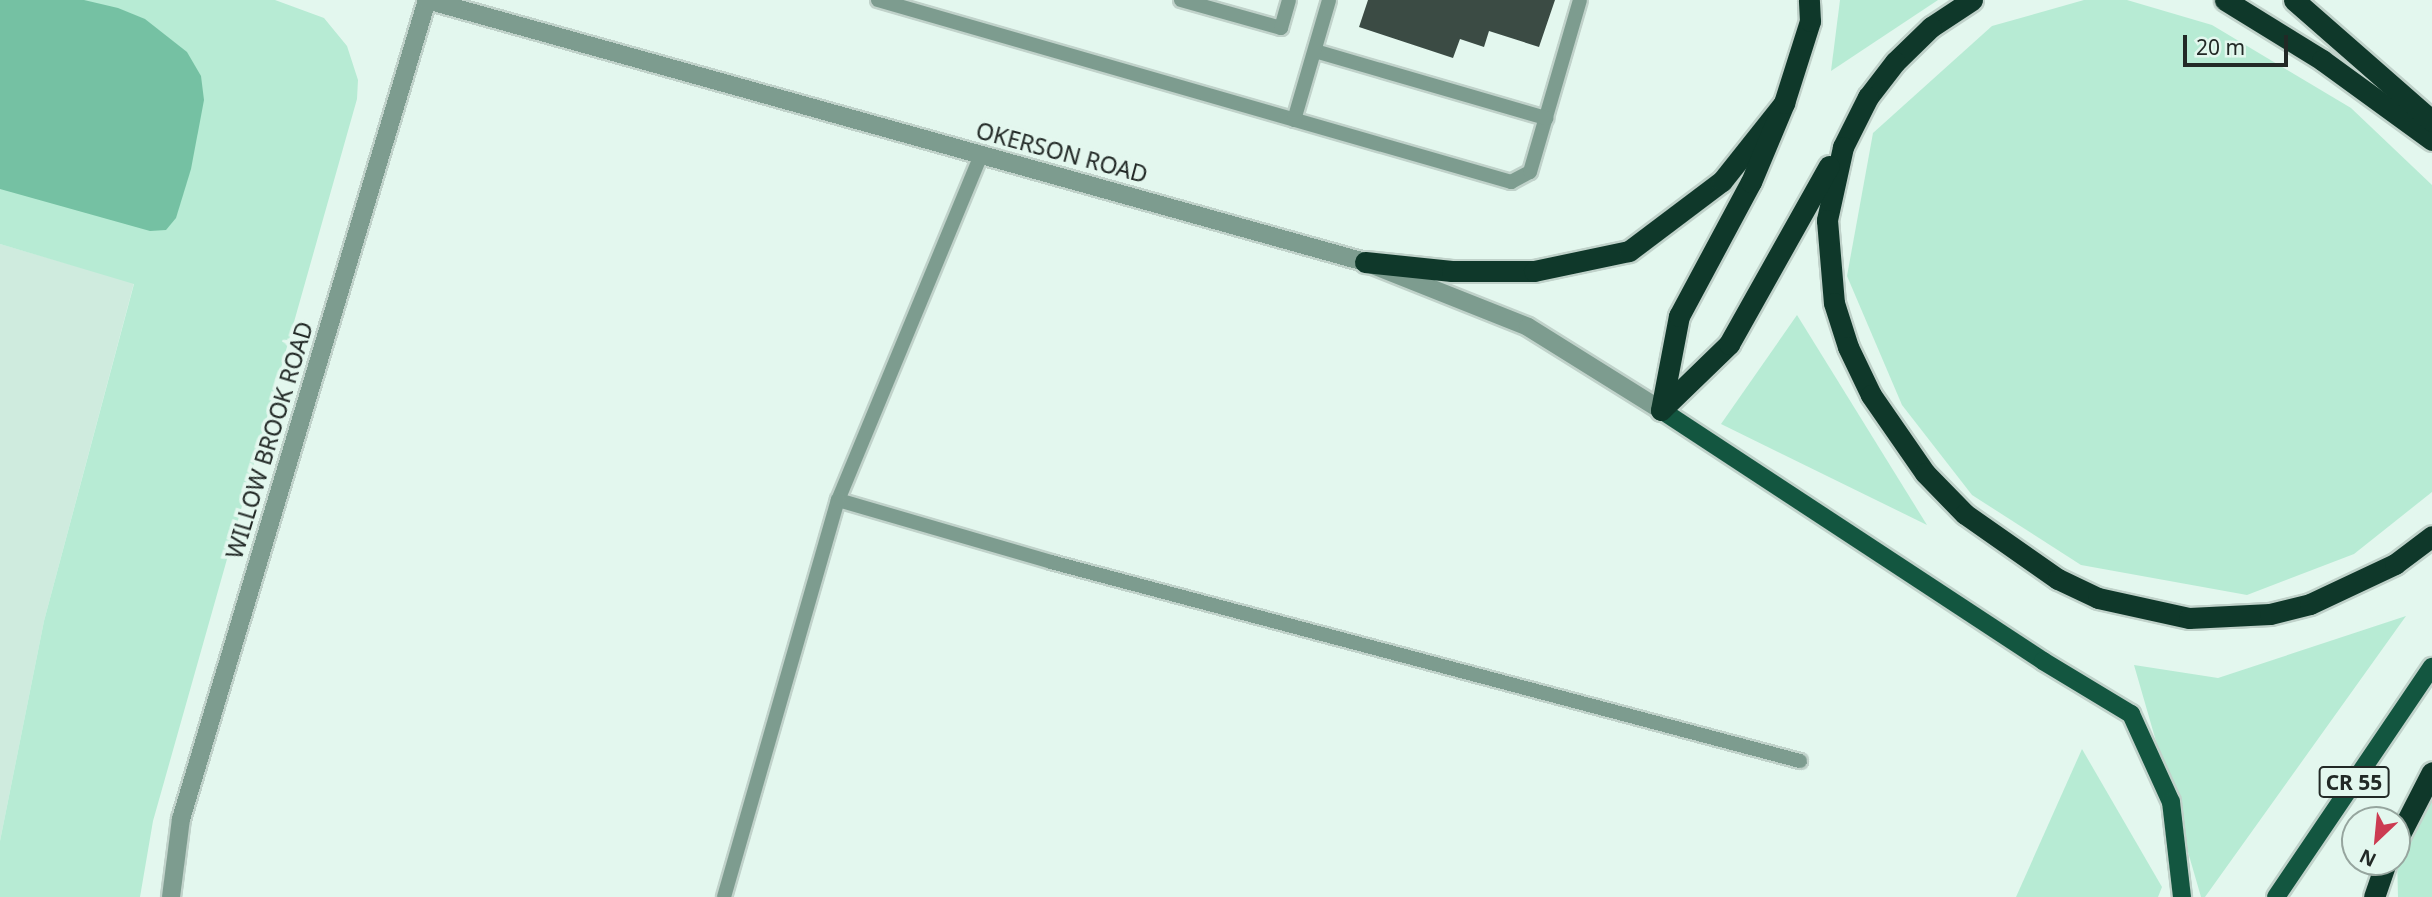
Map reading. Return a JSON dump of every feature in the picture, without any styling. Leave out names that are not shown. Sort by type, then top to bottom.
[{"type":"highway","points":[[1661,410],[1679,316],[1751,182],[1784,103],[1810,21],[1809,0]]},
{"type":"highway","points":[[1661,410],[1729,344],[1868,97],[1895,62],[1931,27],[1972,0]]},
{"type":"highway","points":[[2225,0],[2322,60],[2432,141]]},
{"type":"highway","points":[[2294,0],[2432,121]]},
{"type":"highway","points":[[1868,97],[1843,147],[1830,195],[1826,251],[1834,303],[1847,346],[1894,433],[1925,473],[1983,528],[2058,579],[2098,598],[2189,618],[2270,614],[2310,604],[2395,564],[2432,536]]},
{"type":"highway","points":[[1365,262],[1452,271],[1534,271],[1629,251],[1723,181],[1784,103]]},
{"type":"highway","points":[[2411,812],[2432,772]]},
{"type":"highway","points":[[2374,897],[2381,876]]},
{"type":"main road","points":[[1661,410],[2043,662],[2131,714],[2171,802],[2182,897]]},
{"type":"main road","name":"CR 55","points":[[2276,897],[2432,667]]},
{"type":"street","name":"OKERSON ROAD","points":[[427,0],[1365,262],[1528,327],[1661,410]]},
{"type":"street","name":"WILLOW BROOK ROAD","points":[[171,897],[181,818],[427,0]]},
{"type":"lane","points":[[878,0],[1511,182],[1530,172],[1580,0]]},
{"type":"lane","points":[[1181,0],[1281,28],[1289,0]]},
{"type":"lane","points":[[1294,120],[1329,0]]},
{"type":"lane","points":[[1315,51],[1546,118]]},
{"type":"lane","points":[[724,897],[838,500],[981,155]]},
{"type":"lane","points":[[838,500],[1051,562],[1800,761]]},
{"type":"shaded area","points":[[0,0],[275,0],[324,18],[347,46],[358,80],[357,99],[153,821],[140,897],[0,897],[0,841],[44,621],[134,284],[0,244]]},
{"type":"shaded area","points":[[0,0],[84,0],[118,8],[145,19],[187,52],[201,76],[204,100],[191,169],[176,218],[166,230],[150,231],[0,189]]},
{"type":"shaded area","points":[[1840,0],[1938,0],[1831,71]]},
{"type":"shaded area","points":[[2084,0],[2127,0],[2212,25],[2351,108],[2432,185],[2432,492],[2354,554],[2247,595],[2081,565],[1972,495],[1902,405],[1847,276],[1873,133],[1992,26]]},
{"type":"shaded area","points":[[0,244],[134,283],[44,621],[0,841]]},
{"type":"shaded area","points":[[1797,315],[1927,525],[1721,424]]},
{"type":"shaded area","points":[[2406,616],[2205,897],[2201,897],[2134,665],[2218,678]]},
{"type":"shaded area","points":[[2082,749],[2162,887],[2158,897],[2016,897]]},
{"type":"shaded area","points":[[2432,799],[2432,897],[2398,897],[2398,876],[2411,876],[2411,833]]},
{"type":"building","points":[[1368,0],[1555,0],[1539,47],[1489,31],[1484,47],[1460,39],[1453,58],[1359,27]]}]
